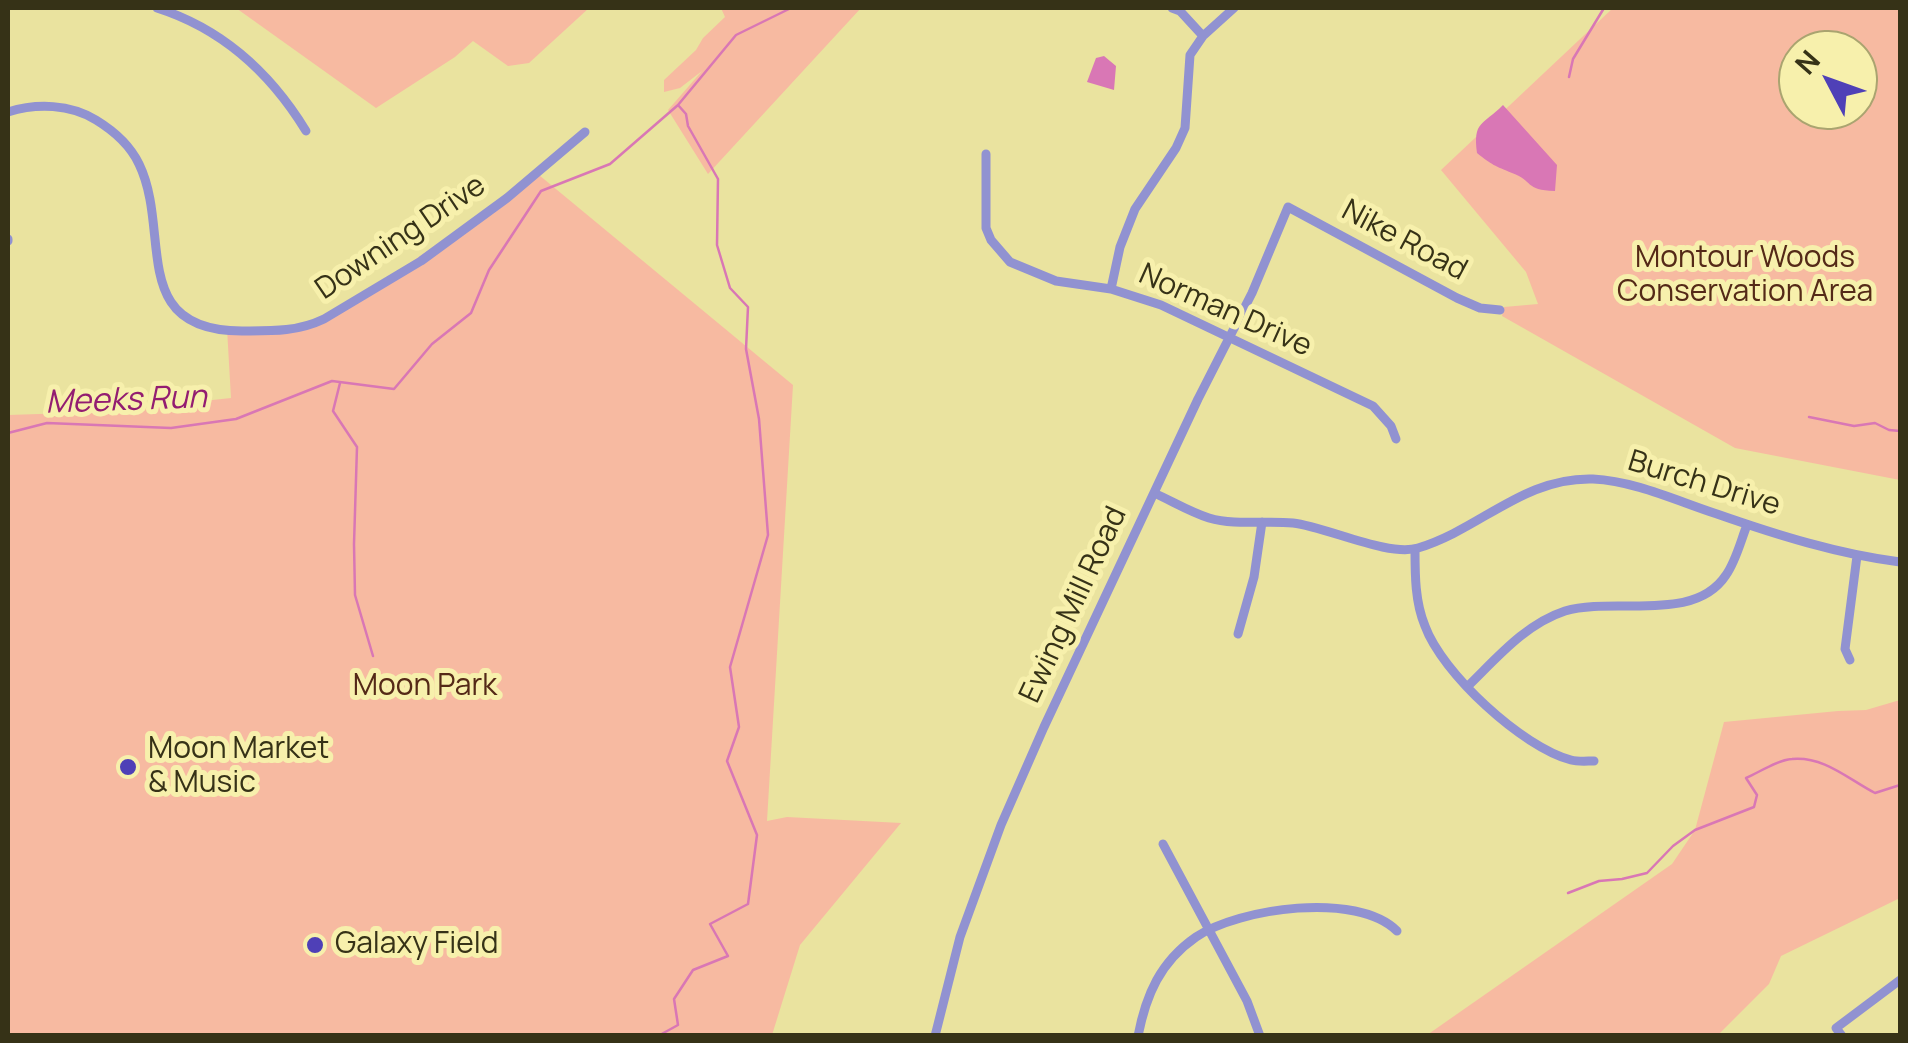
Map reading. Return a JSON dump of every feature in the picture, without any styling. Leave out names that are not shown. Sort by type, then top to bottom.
[{"type":"street","points":[[157,8],[216,34],[248,58],[277,87],[306,131]]},
{"type":"street","points":[[1172,8],[1180,11],[1203,36]]},
{"type":"street","points":[[1111,289],[1120,248],[1135,209],[1185,128],[1190,56],[1203,36],[1234,8]]},
{"type":"street","name":"Downing Drive","points":[[8,112],[65,106],[87,114],[127,145],[140,166],[164,289],[174,307],[195,325],[224,331],[289,331],[324,320],[421,261],[507,198],[586,132]]},
{"type":"street","name":"Norman Drive","points":[[986,154],[986,228],[1010,262],[1056,281],[1111,289],[1160,305],[1373,406],[1391,426],[1396,439]]},
{"type":"street","name":"Nike Road","points":[[1288,207],[1457,298],[1480,308],[1500,310]]},
{"type":"street","name":"Ewing Mill Road","points":[[934,1036],[960,937],[1001,825],[1154,493],[1252,293],[1288,207]]},
{"type":"street","name":"Burch Drive","points":[[1414,549],[1455,533],[1520,495],[1548,484],[1591,479],[1627,484],[1747,525],[1857,556],[1900,562]]},
{"type":"street","points":[[1154,493],[1209,518],[1242,523],[1295,523],[1394,549],[1414,549],[1415,585],[1424,626],[1448,667],[1527,738],[1572,761],[1594,762]]},
{"type":"street","points":[[1238,634],[1254,577],[1262,522]]},
{"type":"street","points":[[1468,687],[1509,646],[1536,625],[1565,611],[1592,606],[1679,604],[1698,598],[1726,575],[1747,525]]},
{"type":"street","points":[[1850,660],[1844,650],[1857,556]]},
{"type":"street","points":[[1162,844],[1247,1001],[1260,1036]]},
{"type":"street","points":[[1138,1036],[1145,999],[1160,973],[1197,936],[1209,930],[1267,912],[1332,908],[1354,910],[1398,931]]},
{"type":"street","points":[[1842,1036],[1836,1028],[1900,980]]},
{"type":"green space","points":[[236,8],[589,8],[529,63],[508,66],[473,41],[376,108]]},
{"type":"green space","points":[[721,8],[861,8],[708,174],[668,110],[702,71],[680,88],[664,92],[664,80],[725,17]]},
{"type":"green space","name":"Montour Woods Conservation Area","points":[[1613,8],[1900,8],[1900,480],[1735,448],[1502,316],[1504,307],[1538,304],[1526,272],[1441,170]]},
{"type":"green space","name":"Moon Park","points":[[539,175],[793,385],[767,821],[787,817],[901,823],[800,945],[772,1035],[8,1035],[8,415],[101,412],[231,398],[227,328],[319,325]]},
{"type":"green space","points":[[1900,700],[1900,898],[1781,956],[1769,984],[1718,1035],[1427,1035],[1672,864],[1695,830],[1724,722],[1866,710]]},
{"type":"shaded area","points":[[1104,56],[1116,66],[1114,90],[1087,82],[1096,58]]},
{"type":"shaded area","points":[[1503,105],[1557,165],[1555,191],[1534,187],[1477,153],[1478,129]]},
{"type":"waterway","name":"Meeks Run","points":[[8,433],[47,423],[171,428],[236,419],[332,381],[394,389],[432,344],[471,313],[489,270],[541,191],[610,164],[678,105],[736,35],[791,8]]},
{"type":"waterway","points":[[1569,77],[1573,59],[1604,8]]},
{"type":"waterway","points":[[658,1036],[678,1025],[674,999],[693,970],[728,956],[710,924],[748,904],[757,835],[727,761],[739,727],[730,667],[768,535],[759,419],[746,349],[748,307],[730,288],[717,245],[718,179],[678,105]]},
{"type":"waterway","points":[[340,383],[333,411],[357,447],[355,595],[373,656]]},
{"type":"waterway","points":[[1809,417],[1854,426],[1875,423],[1900,431]]},
{"type":"waterway","points":[[1568,893],[1599,881],[1647,873],[1695,830],[1754,807],[1757,795],[1746,778],[1780,762],[1815,761],[1875,793],[1900,785]]},
{"type":"place","name":"Moon Market & Music","points":[[128,767]]},
{"type":"place","name":"Galaxy Field","points":[[315,945]]}]
